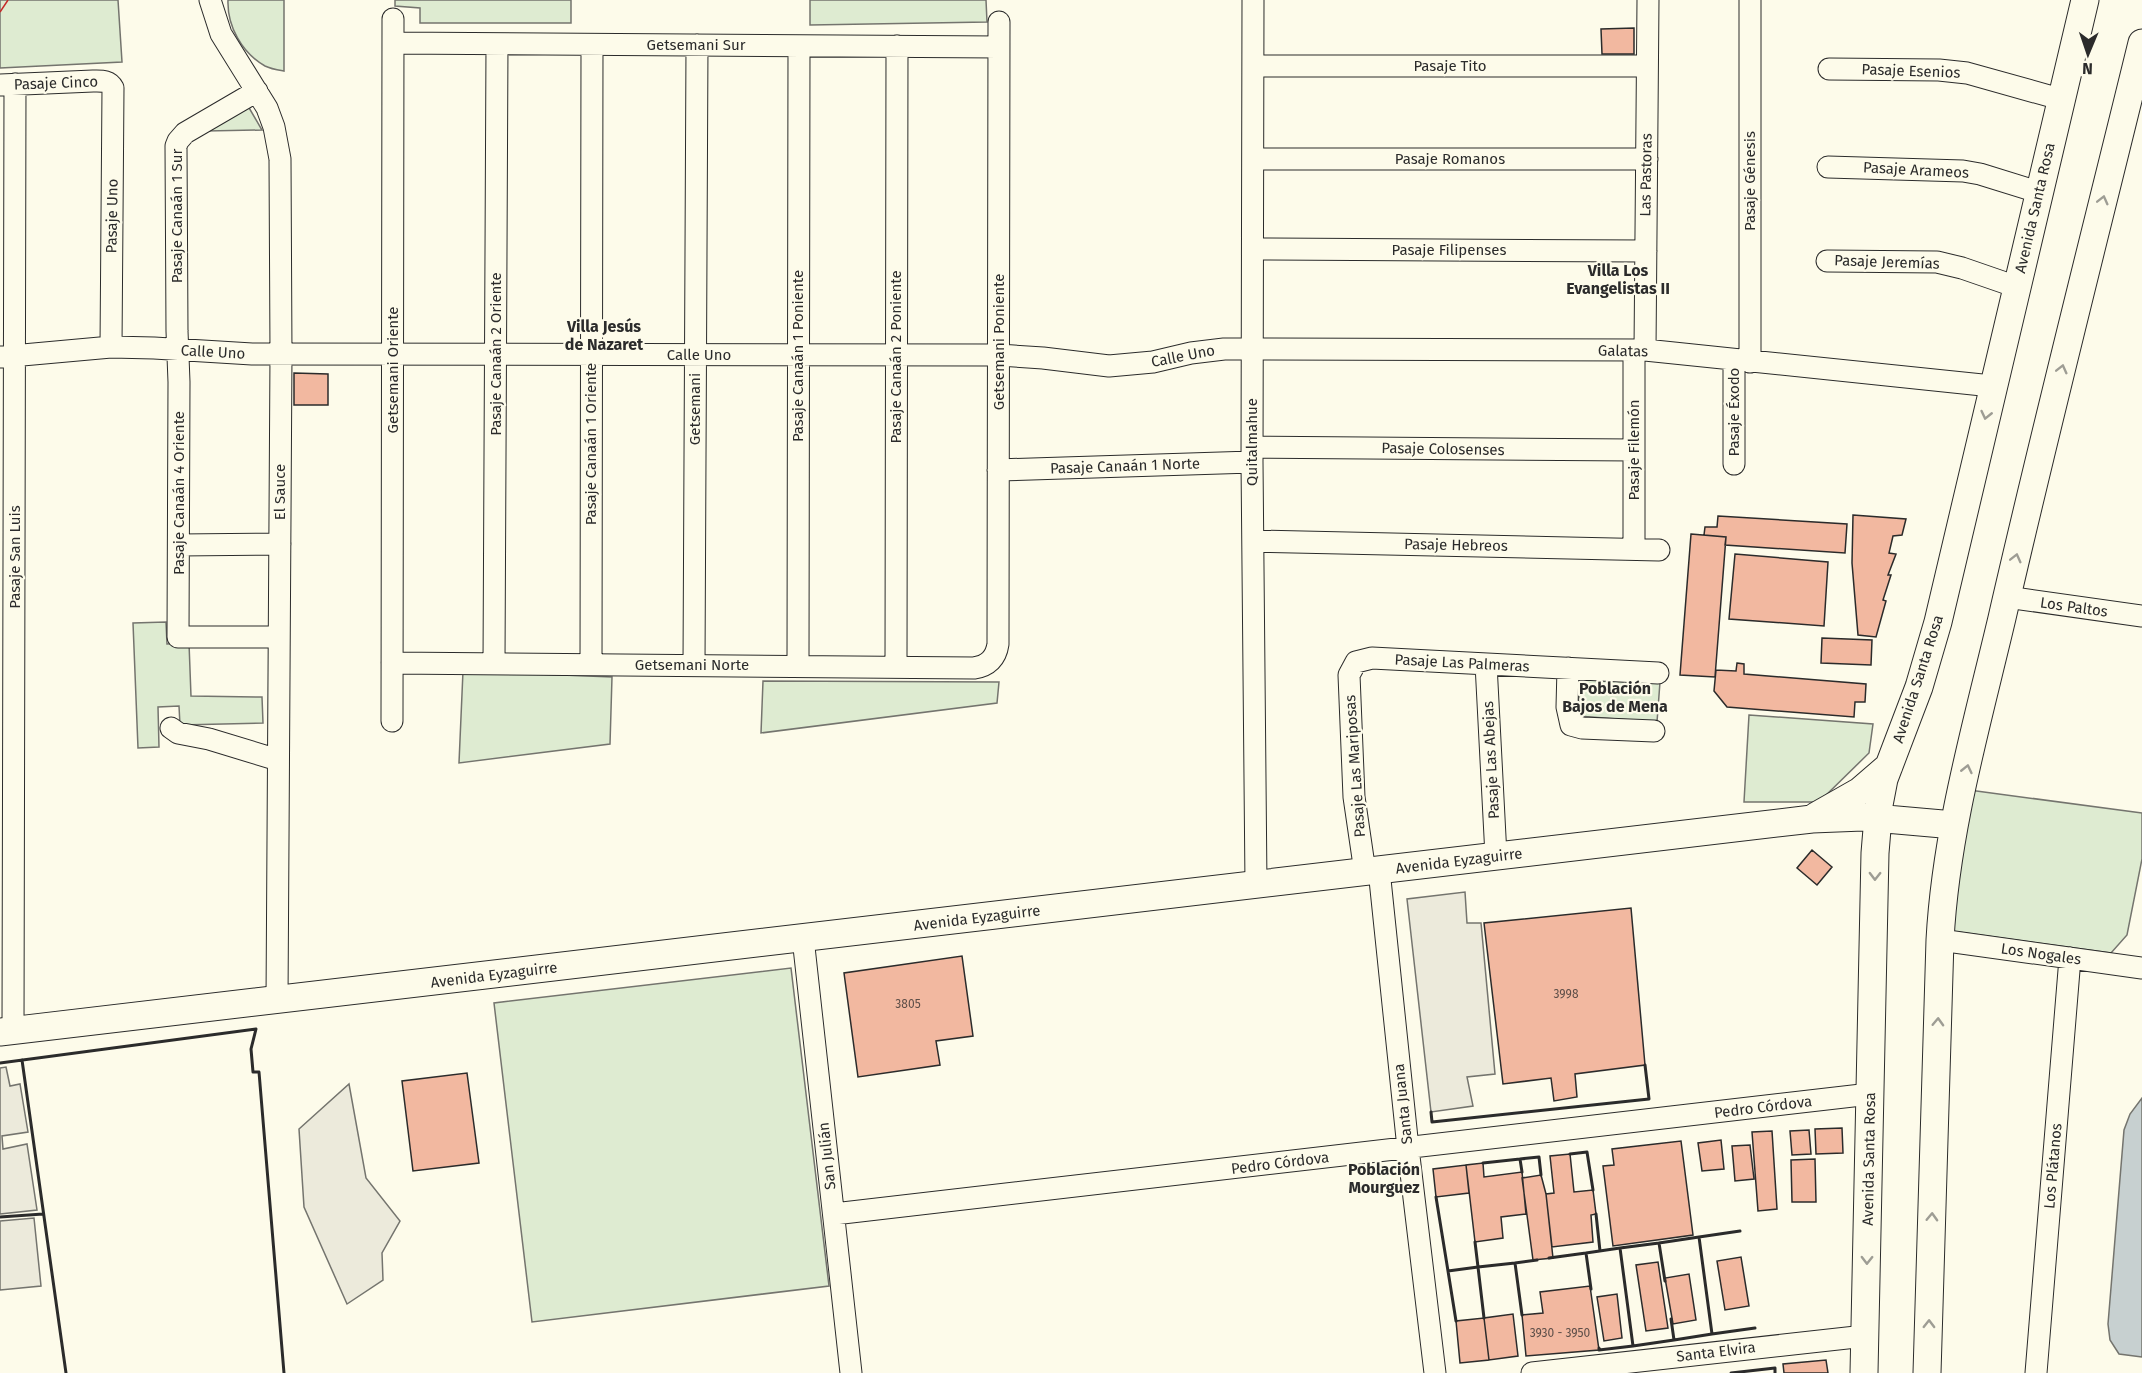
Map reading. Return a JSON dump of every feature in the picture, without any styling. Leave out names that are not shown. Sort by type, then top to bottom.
[{"type":"main road","name":"Avenida Santa Rosa","points":[[1864,1373],[1877,818],[1889,766],[1919,687],[1938,622],[2085,0]]},
{"type":"main road","points":[[1928,1373],[1940,940],[1946,870],[1954,825],[2007,597],[2142,43]]},
{"type":"main road","points":[[1812,819],[1860,791],[1889,766]]},
{"type":"main road","name":"Avenida Eyzaguirre","points":[[7,1031],[1812,819],[1877,818],[1954,825]]},
{"type":"street","name":"El Sauce","points":[[210,0],[221,34],[267,108],[274,127],[280,159],[277,1001]]},
{"type":"street","name":"Quitalmahue","points":[[1253,0],[1252,540],[1256,885]]},
{"type":"street","name":"Las Pastoras","points":[[1639,350],[1646,251],[1648,0]]},
{"type":"street","name":"Pasaje Génesis","points":[[1742,361],[1750,0]]},
{"type":"street","name":"Getsemani Oriente","points":[[392,721],[393,19]]},
{"type":"street","name":"Getsemani Poniente","points":[[991,661],[998,644],[999,22]]},
{"type":"street","name":"Getsemani Sur","points":[[393,43],[999,47]]},
{"type":"street","name":"Pasaje Canaán 2 Oriente","points":[[494,663],[497,44]]},
{"type":"street","name":"Pasaje Canaán 1 Oriente","points":[[591,664],[592,45]]},
{"type":"street","name":"Getsemani","points":[[694,665],[697,45]]},
{"type":"street","name":"Pasaje Canaán 1 Poniente","points":[[798,666],[799,46]]},
{"type":"street","name":"Pasaje Canaán 2 Poniente","points":[[896,667],[897,46]]},
{"type":"street","name":"Pasaje Tito","points":[[1253,66],[1647,66]]},
{"type":"street","name":"Pasaje Esenios","points":[[1830,69],[1953,71],[1983,76],[2060,99]]},
{"type":"street","name":"Pasaje Cinco","points":[[8,84],[105,81],[111,85]]},
{"type":"street","name":"Pasaje San Luis","points":[[7,1031],[8,84]]},
{"type":"street","name":"Pasaje Uno","points":[[111,85],[114,92],[111,347]]},
{"type":"street","name":"Pasaje Canaán 1 Sur","points":[[177,350],[176,146],[185,133],[257,91]]},
{"type":"street","name":"Pasaje Romanos","points":[[1253,159],[1647,159]]},
{"type":"street","name":"Pasaje Arameos","points":[[1828,166],[1963,171],[2038,192]]},
{"type":"street","name":"Pasaje Filipenses","points":[[1252,249],[1646,251]]},
{"type":"street","name":"Pasaje Jeremías","points":[[1827,261],[1938,262],[2016,286]]},
{"type":"street","name":"Calle Uno","points":[[8,356],[111,347],[281,354],[999,356],[1043,358],[1109,366],[1153,362],[1216,349],[1252,349]]},
{"type":"street","name":"Galatas","points":[[1252,349],[1639,350],[1992,386]]},
{"type":"street","name":"Pasaje Canaán 4 Oriente","points":[[177,350],[179,382],[178,637],[279,637]]},
{"type":"street","name":"Pasaje Filemón","points":[[1634,549],[1634,450],[1639,350]]},
{"type":"street","name":"Pasaje Éxodo","points":[[1734,464],[1742,361]]},
{"type":"street","name":"Pasaje Colosenses","points":[[1252,455],[1634,450]]},
{"type":"street","name":"Pasaje Canaán 1 Norte","points":[[998,470],[1252,455]]},
{"type":"street","name":"Pasaje Hebreos","points":[[1252,540],[1659,550]]},
{"type":"street","points":[[178,545],[280,544]]},
{"type":"street","name":"Los Paltos","points":[[2007,597],[2142,616]]},
{"type":"street","name":"Pasaje Las Palmeras","points":[[1356,662],[1372,658],[1658,673]]},
{"type":"street","name":"Getsemani Norte","points":[[392,663],[974,668],[991,661]]},
{"type":"street","name":"Pasaje Las Mariposas","points":[[1356,662],[1349,675],[1354,797],[1372,871]]},
{"type":"street","name":"Pasaje Las Abejas","points":[[1486,664],[1496,856]]},
{"type":"street","points":[[1568,668],[1566,707],[1571,725],[1582,728],[1654,731]]},
{"type":"street","points":[[171,728],[186,736],[209,739],[278,760]]},
{"type":"street","name":"Santa Juana","points":[[1372,871],[1436,1373]]},
{"type":"street","name":"San Julián","points":[[803,938],[851,1373]]},
{"type":"street","name":"Los Nogales","points":[[1940,940],[2142,968]]},
{"type":"street","name":"Los Plátanos","points":[[2036,1373],[2070,958]]},
{"type":"street","name":"Pedro Córdova","points":[[834,1214],[1870,1094]]},
{"type":"street","name":"Santa Elvira","points":[[1532,1373],[1865,1336]]},
{"type":"green space","points":[[0,0],[118,0],[122,62],[0,68]]},
{"type":"green space","points":[[228,0],[284,0],[284,71],[265,66],[249,54],[233,29]]},
{"type":"green space","points":[[395,0],[571,0],[571,23],[420,23],[420,8],[395,6]]},
{"type":"green space","points":[[810,0],[986,0],[987,22],[810,25]]},
{"type":"green space","points":[[248,106],[262,130],[207,131]]},
{"type":"green space","points":[[166,622],[167,644],[189,643],[191,696],[262,697],[263,723],[180,725],[179,706],[158,707],[159,747],[138,748],[133,623]]},
{"type":"green space","points":[[463,671],[612,677],[610,744],[459,763]]},
{"type":"green space","points":[[1580,676],[1660,682],[1657,722],[1578,716]]},
{"type":"green space","points":[[763,681],[999,682],[997,703],[761,733]]},
{"type":"green space","points":[[1749,715],[1873,724],[1869,753],[1819,802],[1744,802]]},
{"type":"green space","points":[[1969,790],[2142,813],[2142,859],[2127,935],[2111,953],[1951,931]]},
{"type":"green space","points":[[791,968],[829,1286],[532,1322],[494,1003]]},
{"type":"shaded area","points":[[1465,892],[1467,923],[1481,923],[1495,1074],[1467,1077],[1473,1106],[1431,1112],[1407,899]]},
{"type":"shaded area","points":[[6,1067],[10,1086],[20,1084],[28,1132],[2,1136],[3,1149],[27,1144],[37,1210],[0,1214],[0,1068]]},
{"type":"shaded area","points":[[349,1084],[366,1178],[400,1221],[382,1253],[383,1280],[347,1304],[304,1207],[299,1129]]},
{"type":"shaded area","points":[[2142,1098],[2142,1357],[2119,1354],[2110,1340],[2108,1324],[2124,1130],[2130,1114]]},
{"type":"shaded area","points":[[34,1218],[41,1286],[0,1290],[0,1221]]},
{"type":"building","points":[[1634,28],[1634,54],[1602,54],[1601,29]]},
{"type":"building","points":[[294,373],[328,374],[328,405],[294,405]]},
{"type":"building","points":[[1853,515],[1906,519],[1902,535],[1893,536],[1889,553],[1896,554],[1888,575],[1891,575],[1883,600],[1886,601],[1876,637],[1858,635],[1852,563]]},
{"type":"building","points":[[1718,516],[1847,524],[1845,553],[1725,545],[1726,537],[1704,535],[1705,527],[1717,527]]},
{"type":"building","points":[[1691,534],[1726,537],[1715,677],[1680,675]]},
{"type":"building","points":[[1735,554],[1828,562],[1824,626],[1729,619]]},
{"type":"building","points":[[1822,638],[1872,640],[1871,665],[1821,663]]},
{"type":"building","points":[[1737,663],[1744,664],[1744,674],[1866,684],[1865,702],[1855,702],[1854,717],[1727,707],[1714,691],[1716,670],[1736,671]]},
{"type":"building","points":[[1812,850],[1832,867],[1817,885],[1797,868]]},
{"type":"building","points":[[1631,908],[1645,1065],[1575,1074],[1577,1097],[1554,1101],[1551,1078],[1503,1084],[1484,923]]},
{"type":"building","points":[[962,956],[973,1036],[936,1041],[940,1065],[858,1077],[844,973]]},
{"type":"building","points":[[467,1073],[479,1163],[413,1171],[402,1081]]},
{"type":"building","points":[[1842,1128],[1843,1153],[1816,1154],[1815,1129]]},
{"type":"building","points":[[1809,1130],[1811,1154],[1792,1155],[1790,1131]]},
{"type":"building","points":[[1772,1131],[1777,1209],[1758,1211],[1752,1132]]},
{"type":"building","points":[[1721,1140],[1724,1169],[1702,1171],[1698,1143]]},
{"type":"building","points":[[1681,1141],[1693,1235],[1613,1246],[1603,1166],[1614,1165],[1612,1149]]},
{"type":"building","points":[[1750,1145],[1754,1179],[1735,1181],[1732,1146]]},
{"type":"building","points":[[1570,1154],[1574,1192],[1593,1190],[1596,1214],[1591,1215],[1593,1242],[1552,1247],[1546,1194],[1554,1193],[1550,1156]]},
{"type":"building","points":[[1815,1159],[1816,1202],[1792,1202],[1791,1160]]},
{"type":"building","points":[[1483,1163],[1484,1177],[1522,1172],[1526,1214],[1501,1217],[1503,1238],[1475,1242],[1466,1165]]},
{"type":"building","points":[[1466,1165],[1469,1193],[1436,1197],[1433,1169]]},
{"type":"building","points":[[1541,1175],[1546,1194],[1553,1258],[1533,1260],[1522,1178]]},
{"type":"building","points":[[1741,1257],[1749,1306],[1725,1310],[1717,1261]]},
{"type":"building","points":[[1658,1262],[1668,1328],[1646,1331],[1636,1265]]},
{"type":"building","points":[[1689,1274],[1696,1320],[1673,1324],[1665,1278]]},
{"type":"building","points":[[1590,1286],[1599,1350],[1526,1356],[1522,1315],[1543,1313],[1540,1292]]},
{"type":"building","points":[[1617,1294],[1622,1338],[1604,1341],[1597,1297]]},
{"type":"building","points":[[1513,1314],[1518,1356],[1489,1360],[1484,1318]]},
{"type":"building","points":[[1484,1318],[1489,1360],[1460,1363],[1456,1321]]},
{"type":"building","points":[[1826,1360],[1828,1373],[1784,1373],[1783,1364]]},
{"type":"wall","points":[[0,1063],[256,1029],[251,1049],[253,1072],[259,1072],[284,1373]]},
{"type":"wall","points":[[22,1060],[66,1373]]},
{"type":"wall","points":[[1431,1112],[1432,1122],[1649,1099],[1645,1065]]},
{"type":"wall","points":[[1570,1154],[1587,1152],[1593,1190]]},
{"type":"wall","points":[[1522,1172],[1520,1159],[1539,1157],[1541,1175]]},
{"type":"wall","points":[[1483,1163],[1520,1159]]},
{"type":"wall","points":[[1436,1197],[1448,1271]]},
{"type":"wall","points":[[0,1217],[43,1214]]},
{"type":"wall","points":[[1596,1214],[1600,1251]]},
{"type":"wall","points":[[1740,1231],[1699,1237],[1712,1334],[1755,1328]]},
{"type":"wall","points":[[1665,1281],[1659,1243],[1699,1237]]},
{"type":"wall","points":[[1456,1321],[1448,1271],[1478,1267],[1475,1242]]},
{"type":"wall","points":[[1659,1243],[1620,1248],[1633,1346],[1674,1340]]},
{"type":"wall","points":[[1591,1289],[1586,1253],[1620,1248]]},
{"type":"wall","points":[[1549,1258],[1586,1253]]},
{"type":"wall","points":[[1522,1315],[1515,1263],[1537,1260]]},
{"type":"wall","points":[[1484,1318],[1478,1267],[1515,1263]]},
{"type":"wall","points":[[1671,1319],[1674,1340],[1712,1334]]},
{"type":"wall","points":[[1599,1348],[1599,1350],[1633,1346]]},
{"type":"wall","points":[[1731,1373],[1775,1368],[1775,1373]]},
{"type":"power","points":[[0,12],[8,0]]},
{"type":"district","name":"Villa Los Evangelistas II","points":[[1618,279]]},
{"type":"district","name":"Villa Jesús de Nazaret","points":[[604,335]]},
{"type":"district","name":"Población Bajos de Mena","points":[[1615,697]]},
{"type":"district","name":"Población Mourguez","points":[[1384,1178]]}]
